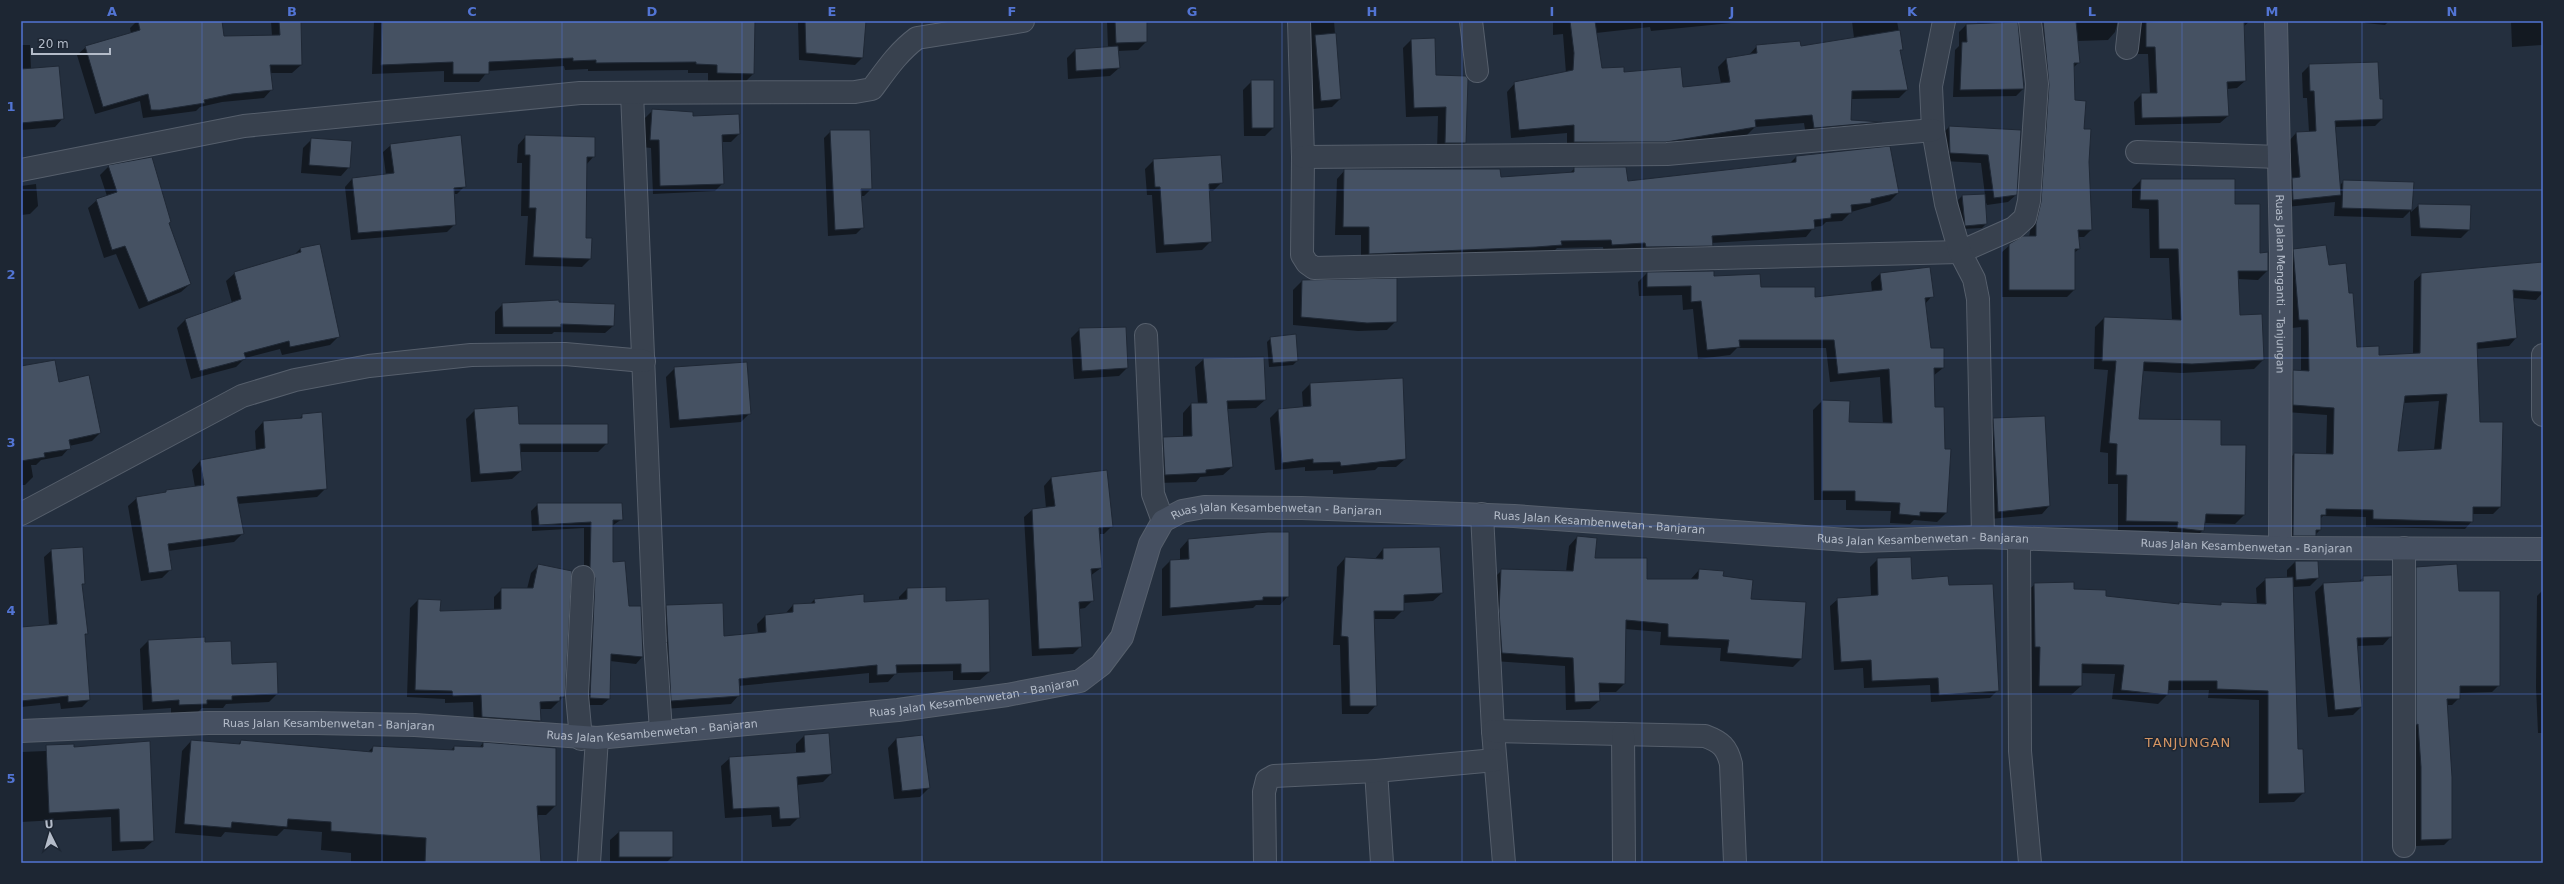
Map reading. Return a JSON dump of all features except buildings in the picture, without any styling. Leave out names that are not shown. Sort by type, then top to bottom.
[{"type":"main road","name":"Ruas Jalan Menganti - Tanjungan","points":[[2276,21],[2279,158],[2280,548]]},
{"type":"main road","name":"Ruas Jalan Kesambenwetan - Banjaran","points":[[21,731],[208,723],[323,723],[415,725],[589,738],[898,710],[1007,695],[1080,681],[1101,665],[1122,637],[1150,544],[1163,521],[1182,510],[1204,507],[1302,508],[1482,514],[1861,541],[1983,538],[2280,548],[2543,549]]},
{"type":"street","points":[[21,170],[244,126],[580,93],[855,92],[872,89],[896,57],[917,38],[1023,21]]},
{"type":"street","points":[[1299,21],[1303,158],[1302,255],[1307,263],[1314,268],[1960,252],[2014,228],[2025,218],[2029,201],[2037,84],[2030,21]]},
{"type":"street","points":[[1471,21],[1477,71]]},
{"type":"street","points":[[1944,21],[1930,86],[1933,130],[1946,204],[1960,252],[1974,279],[1979,314],[1983,538]]},
{"type":"street","points":[[2127,48],[2130,21]]},
{"type":"street","points":[[632,93],[655,642],[661,731]]},
{"type":"street","points":[[1303,158],[1667,154],[1933,130]]},
{"type":"street","points":[[2138,152],[2279,158]]},
{"type":"street","points":[[1146,335],[1153,494],[1163,521]]},
{"type":"street","points":[[21,514],[242,396],[295,380],[370,366],[471,355],[565,354],[644,361]]},
{"type":"street","points":[[2543,354],[2543,415]]},
{"type":"street","points":[[1482,514],[1493,731],[1504,863]]},
{"type":"street","points":[[2019,539],[2020,751],[2030,863]]},
{"type":"street","points":[[2404,548],[2404,846]]},
{"type":"street","points":[[583,577],[577,688],[589,738],[589,863]]},
{"type":"street","points":[[1493,731],[1705,736],[1720,742],[1728,751],[1732,764],[1735,863]]},
{"type":"street","points":[[1622,734],[1624,863]]},
{"type":"street","points":[[1265,863],[1264,792],[1267,780],[1274,776],[1376,771],[1495,760]]},
{"type":"street","points":[[1376,771],[1382,863]]},
{"type":"district","name":"TANJUNGAN","points":[[2188,742]]}]
